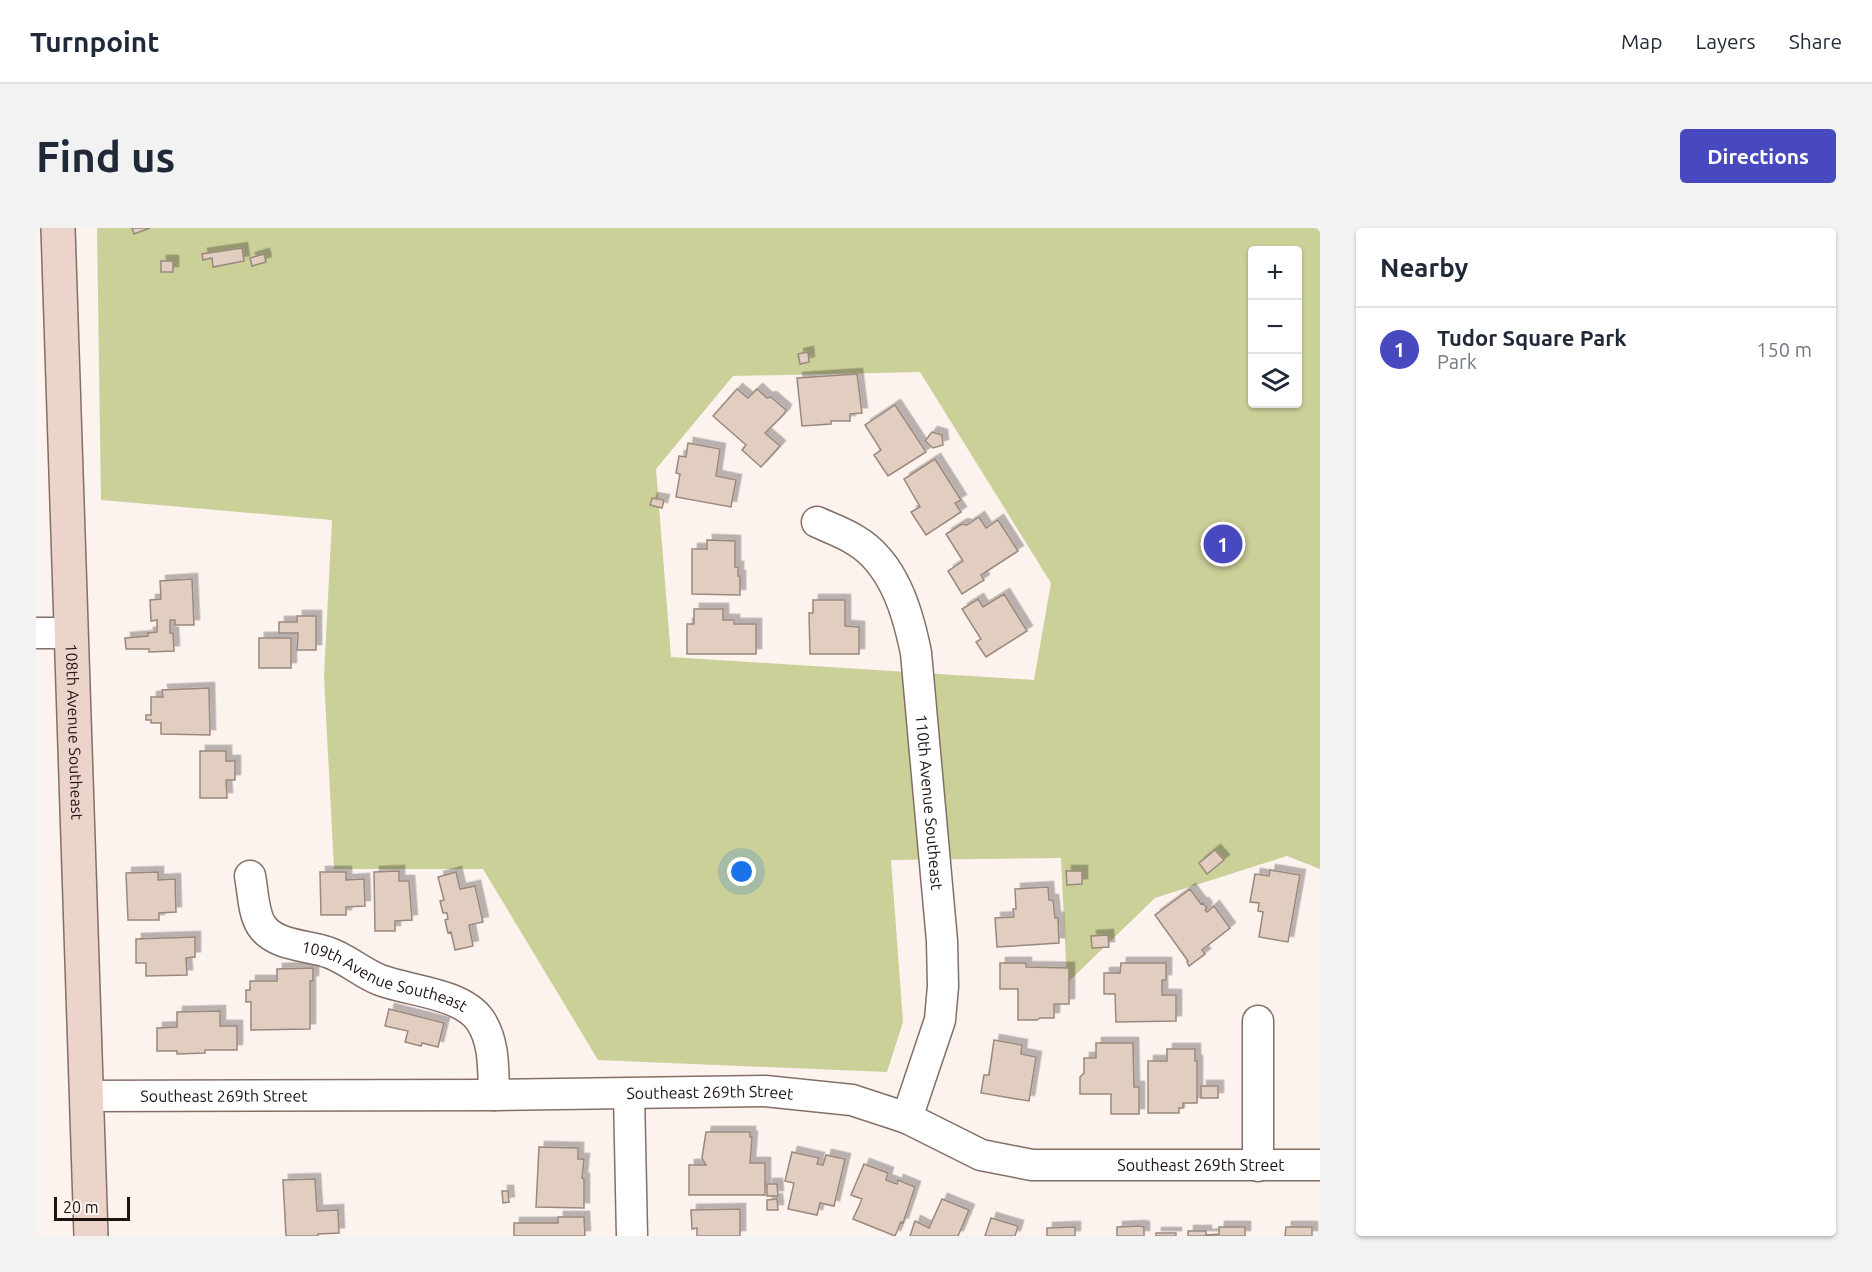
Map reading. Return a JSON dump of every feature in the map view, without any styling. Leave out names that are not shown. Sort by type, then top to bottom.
[{"type":"street","name":"108th Avenue Southeast","points":[[58,228],[91,1236]]},
{"type":"street","name":"110th Avenue Southeast","points":[[817,522],[857,541],[882,564],[909,620],[916,653],[942,941],[943,986],[940,1020],[907,1118]]},
{"type":"street","points":[[36,633],[70,633]]},
{"type":"street","name":"109th Avenue Southeast","points":[[250,876],[261,925],[271,935],[285,942],[329,952],[379,980],[465,1006],[479,1019],[488,1036],[492,1055],[494,1095]]},
{"type":"street","points":[[1258,1021],[1258,1166]]},
{"type":"street","name":"Southeast 269th Street","points":[[86,1096],[629,1094],[765,1090],[852,1100],[907,1118],[981,1155],[1032,1165],[1320,1165]]},
{"type":"street","points":[[629,1094],[632,1236]]},
{"type":"green space","points":[[97,228],[1320,228],[1320,869],[1287,856],[1155,898],[1067,983],[1061,858],[891,860],[903,1022],[887,1072],[598,1060],[483,869],[334,869],[324,676],[332,520],[101,500]],"holes":[[[920,372],[1051,583],[1034,680],[671,657],[656,469],[733,376]]]},
{"type":"building","points":[[132,228],[150,228],[134,234]]},
{"type":"building","points":[[242,248],[244,261],[213,267],[212,258],[203,260],[202,254]]},
{"type":"building","points":[[264,254],[266,262],[252,266],[250,258]]},
{"type":"building","points":[[161,261],[173,261],[173,272],[161,272]]},
{"type":"building","points":[[808,352],[809,362],[800,364],[798,354]]},
{"type":"building","points":[[857,374],[862,413],[850,414],[850,421],[831,421],[831,424],[802,426],[797,378]]},
{"type":"building","points":[[737,389],[748,398],[757,389],[786,410],[765,433],[780,446],[761,467],[742,450],[746,445],[713,416]]},
{"type":"building","points":[[895,405],[926,452],[888,476],[874,455],[881,450],[865,425]]},
{"type":"building","points":[[932,432],[942,435],[943,445],[933,448],[925,441]]},
{"type":"building","points":[[688,443],[720,449],[716,476],[736,480],[731,507],[676,497],[680,474],[676,473],[679,456],[686,457]]},
{"type":"building","points":[[935,459],[961,500],[955,503],[961,512],[926,535],[911,512],[920,507],[904,479]]},
{"type":"building","points":[[652,498],[664,500],[662,508],[650,505]]},
{"type":"building","points":[[979,517],[986,528],[998,520],[1018,551],[981,575],[984,580],[962,594],[948,571],[963,561],[946,534]]},
{"type":"building","points":[[707,540],[735,541],[735,567],[738,567],[738,576],[740,576],[740,595],[692,594],[692,549],[707,549]]},
{"type":"building","points":[[192,579],[194,625],[175,625],[175,620],[170,620],[174,651],[149,652],[149,649],[126,649],[125,638],[148,636],[148,633],[157,632],[157,620],[151,621],[150,600],[161,599],[160,581]]},
{"type":"building","points":[[1004,594],[1027,631],[986,657],[976,642],[981,639],[962,609],[978,599],[983,607]]},
{"type":"building","points":[[813,600],[845,600],[845,626],[859,627],[859,654],[810,654],[809,613],[813,613]]},
{"type":"building","points":[[694,609],[723,609],[723,620],[734,620],[734,624],[756,624],[756,654],[687,654],[687,624],[694,624]]},
{"type":"building","points":[[297,616],[316,616],[316,650],[297,650],[298,633],[279,633],[279,622],[297,622]]},
{"type":"building","points":[[259,638],[291,638],[291,668],[259,668]]},
{"type":"building","points":[[209,688],[210,735],[161,734],[161,723],[151,723],[151,720],[146,720],[146,715],[151,715],[151,697],[163,697],[162,690]]},
{"type":"building","points":[[200,751],[226,751],[226,761],[235,761],[235,780],[226,780],[227,798],[200,798]]},
{"type":"building","points":[[1215,850],[1224,860],[1207,874],[1199,863]]},
{"type":"building","points":[[1270,870],[1300,875],[1288,942],[1259,937],[1263,912],[1258,911],[1259,903],[1250,902],[1255,874],[1269,876]]},
{"type":"building","points":[[399,871],[399,881],[409,881],[412,920],[395,921],[395,931],[375,931],[374,872]]},
{"type":"building","points":[[1066,871],[1082,871],[1082,884],[1067,885]]},
{"type":"building","points":[[158,872],[158,880],[175,879],[176,912],[159,913],[159,920],[128,920],[126,873]]},
{"type":"building","points":[[320,872],[346,872],[346,880],[364,879],[365,906],[346,907],[346,915],[321,915]]},
{"type":"building","points":[[456,872],[460,889],[475,886],[483,922],[469,925],[473,946],[455,950],[451,932],[448,933],[445,920],[448,919],[447,913],[443,913],[440,901],[444,900],[438,877]]},
{"type":"building","points":[[1048,887],[1049,900],[1053,900],[1055,918],[1058,918],[1059,943],[997,947],[995,918],[1014,917],[1015,889]]},
{"type":"building","points":[[1190,889],[1201,904],[1203,903],[1207,908],[1205,910],[1207,912],[1214,906],[1230,928],[1202,950],[1205,954],[1189,966],[1188,961],[1155,915]]},
{"type":"building","points":[[1108,935],[1109,947],[1092,948],[1091,936]]},
{"type":"building","points":[[195,937],[195,957],[186,958],[187,975],[146,976],[146,963],[136,963],[136,939]]},
{"type":"building","points":[[1000,963],[1026,963],[1026,967],[1069,968],[1069,1004],[1054,1004],[1054,1018],[1018,1020],[1018,989],[1000,989]]},
{"type":"building","points":[[1121,963],[1166,963],[1166,980],[1162,980],[1162,995],[1176,995],[1176,1021],[1116,1022],[1115,994],[1104,994],[1104,973],[1120,973]]},
{"type":"building","points":[[313,968],[313,981],[310,981],[310,1029],[251,1030],[251,1002],[246,1002],[246,990],[250,990],[250,981],[277,981],[277,969]]},
{"type":"building","points":[[389,1009],[444,1023],[438,1047],[405,1042],[408,1031],[385,1026]]},
{"type":"building","points":[[220,1011],[220,1026],[237,1026],[237,1050],[205,1050],[205,1053],[177,1054],[177,1051],[157,1051],[157,1028],[177,1027],[177,1012]]},
{"type":"building","points":[[994,1040],[1022,1045],[1021,1054],[1036,1057],[1029,1101],[981,1093],[984,1075],[989,1075]]},
{"type":"building","points":[[1096,1043],[1133,1043],[1134,1087],[1139,1087],[1139,1114],[1111,1114],[1111,1094],[1080,1094],[1080,1077],[1084,1073],[1084,1058],[1096,1058]]},
{"type":"building","points":[[1167,1049],[1195,1049],[1197,1103],[1183,1103],[1183,1108],[1179,1108],[1179,1113],[1148,1113],[1148,1061],[1167,1061]]},
{"type":"building","points":[[1201,1086],[1218,1086],[1218,1098],[1201,1098]]},
{"type":"building","points":[[706,1132],[750,1132],[750,1137],[752,1137],[750,1163],[765,1163],[765,1195],[689,1195],[689,1165],[706,1165],[702,1158]]},
{"type":"building","points":[[539,1147],[578,1148],[578,1159],[584,1159],[582,1178],[584,1179],[584,1208],[536,1207]]},
{"type":"building","points":[[792,1152],[819,1158],[817,1164],[823,1165],[826,1155],[845,1159],[834,1206],[820,1203],[817,1215],[788,1209],[794,1183],[785,1181]]},
{"type":"building","points":[[864,1164],[888,1173],[886,1180],[897,1184],[898,1180],[915,1187],[903,1223],[901,1222],[895,1236],[853,1219],[862,1199],[851,1195]]},
{"type":"building","points":[[315,1179],[317,1211],[338,1210],[339,1233],[318,1234],[318,1236],[286,1236],[283,1180]]},
{"type":"building","points":[[767,1184],[777,1184],[778,1196],[767,1196]]},
{"type":"building","points":[[502,1191],[508,1191],[509,1202],[503,1203]]},
{"type":"building","points":[[777,1199],[778,1210],[767,1210],[767,1200]]},
{"type":"building","points":[[942,1199],[969,1210],[958,1236],[910,1236],[915,1221],[929,1228]]},
{"type":"building","points":[[740,1209],[740,1236],[697,1236],[697,1228],[692,1229],[691,1210]]},
{"type":"building","points":[[558,1217],[584,1217],[585,1236],[514,1236],[514,1223],[558,1223]]},
{"type":"building","points":[[991,1218],[1018,1226],[1015,1236],[985,1236]]},
{"type":"building","points":[[1075,1227],[1075,1236],[1047,1236],[1047,1228]]},
{"type":"building","points":[[1117,1227],[1144,1227],[1144,1236],[1117,1236]]},
{"type":"building","points":[[1219,1227],[1245,1227],[1245,1236],[1188,1236],[1188,1231],[1206,1231],[1206,1235],[1219,1234]]},
{"type":"building","points":[[1286,1227],[1312,1227],[1312,1236],[1285,1236]]},
{"type":"building","points":[[1156,1233],[1176,1233],[1176,1236],[1156,1236]]},
{"type":"place","name":"Tudor Square Park","points":[[1223,544]]}]
